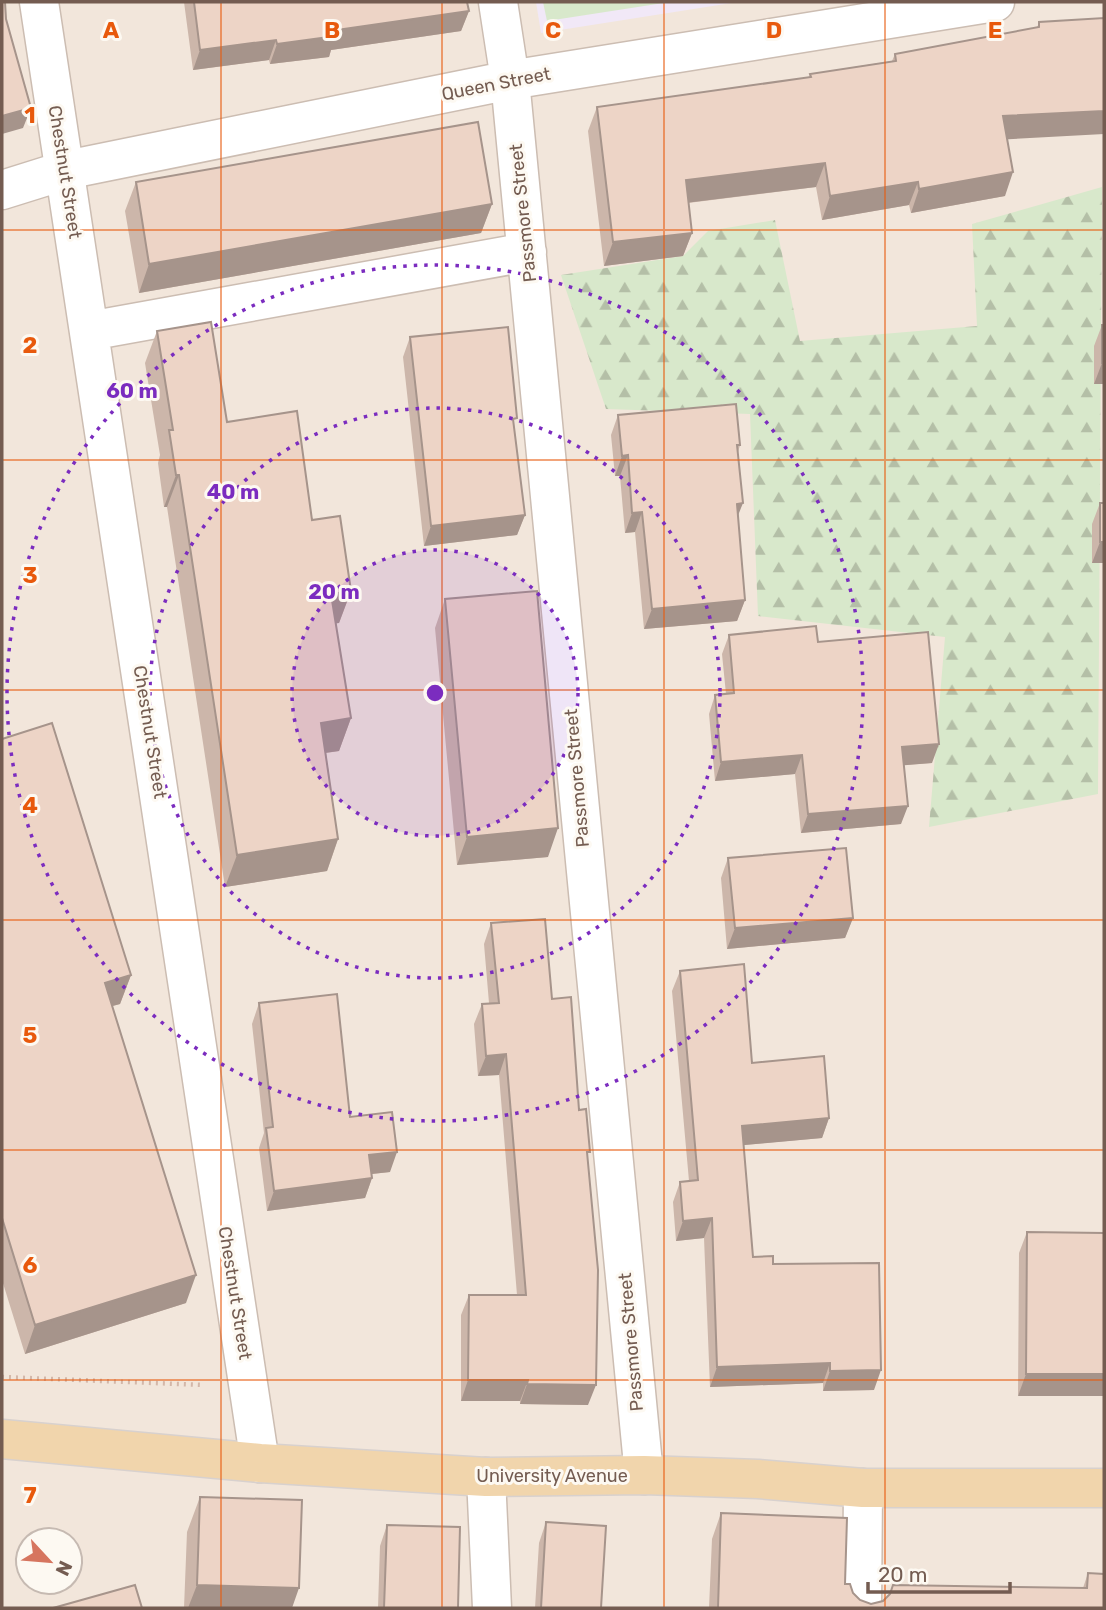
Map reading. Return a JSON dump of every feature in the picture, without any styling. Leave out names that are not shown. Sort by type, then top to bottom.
[{"type":"main road","name":"University Avenue","points":[[2,1439],[260,1463],[486,1477],[644,1475],[758,1479],[863,1488],[1104,1488]]},
{"type":"street","name":"Chestnut Street","points":[[39,2],[260,1463]]},
{"type":"street","name":"Passmore Street","points":[[498,2],[510,80],[644,1475]]},
{"type":"street","name":"Queen Street","points":[[2,190],[66,170],[510,80],[995,2]]},
{"type":"street","points":[[89,331],[527,252]]},
{"type":"street","points":[[486,1477],[492,1608]]},
{"type":"street","points":[[862,1608],[863,1488]]},
{"type":"path","points":[[2,1377],[205,1385]]},
{"type":"shaded area","points":[[2,2],[1104,2],[1104,1608],[2,1608]]},
{"type":"shaded area","points":[[536,2],[738,2],[541,33]]},
{"type":"green space","points":[[543,2],[670,2],[547,21]]},
{"type":"green space","points":[[1102,187],[1098,794],[929,827],[945,637],[758,616],[750,414],[606,409],[561,275],[683,256],[708,231],[775,220],[800,341],[977,326],[972,224]]},
{"type":"building","points":[[2,2],[5,2],[6,19],[31,108],[2,116]]},
{"type":"building","points":[[194,2],[467,2],[469,11],[336,30],[336,36],[277,44],[276,40],[200,50]]},
{"type":"building","points":[[1104,18],[1104,111],[1003,116],[1013,172],[919,189],[918,182],[830,196],[825,163],[686,180],[692,233],[613,242],[597,107],[811,77],[810,74],[896,61],[895,54],[1039,27],[1039,22]]},
{"type":"building","points":[[478,122],[492,204],[149,264],[136,182]]},
{"type":"building","points":[[211,322],[227,422],[297,411],[312,520],[340,516],[351,591],[331,594],[351,718],[321,723],[338,839],[237,855],[179,475],[176,475],[169,430],[173,430],[157,331]]},
{"type":"building","points":[[1104,325],[1104,363],[1102,363]]},
{"type":"building","points":[[508,327],[517,418],[513,419],[525,515],[431,526],[410,337]]},
{"type":"building","points":[[736,404],[743,503],[737,504],[745,600],[652,609],[642,512],[632,513],[628,455],[622,456],[618,415]]},
{"type":"building","points":[[1100,503],[1104,503],[1104,542],[1100,542]]},
{"type":"building","points":[[537,591],[558,828],[467,837],[445,599]]},
{"type":"building","points":[[816,626],[818,642],[928,632],[939,744],[902,747],[908,806],[808,814],[802,755],[721,762],[715,695],[734,693],[729,635]]},
{"type":"building","points":[[52,723],[131,975],[105,983],[196,1275],[35,1325],[2,1218],[2,739]]},
{"type":"building","points":[[846,848],[853,918],[735,928],[728,858]]},
{"type":"building","points":[[545,919],[552,999],[571,997],[579,1110],[586,1109],[590,1152],[587,1152],[598,1270],[596,1385],[527,1384],[528,1380],[468,1380],[469,1295],[526,1295],[506,1054],[486,1056],[482,1004],[499,1003],[491,923]]},
{"type":"building","points":[[744,964],[752,1063],[824,1056],[829,1118],[742,1126],[753,1257],[773,1256],[773,1264],[879,1263],[881,1370],[830,1371],[830,1363],[717,1367],[712,1218],[683,1221],[680,1182],[698,1180],[680,971]]},
{"type":"building","points":[[337,994],[350,1117],[392,1112],[397,1152],[369,1155],[372,1178],[274,1191],[266,1128],[273,1127],[259,1003]]},
{"type":"building","points":[[1027,1232],[1104,1233],[1104,1374],[1026,1374]]},
{"type":"building","points":[[200,1497],[302,1500],[299,1588],[197,1585]]},
{"type":"building","points":[[721,1513],[847,1518],[845,1584],[850,1584],[853,1593],[860,1600],[871,1604],[883,1601],[890,1594],[893,1585],[1087,1588],[1088,1573],[1104,1574],[1104,1608],[718,1608]]},
{"type":"building","points":[[546,1522],[606,1526],[601,1608],[541,1608]]},
{"type":"building","points":[[387,1525],[460,1527],[458,1608],[384,1608]]},
{"type":"building","points":[[135,1585],[142,1608],[53,1608]]}]
